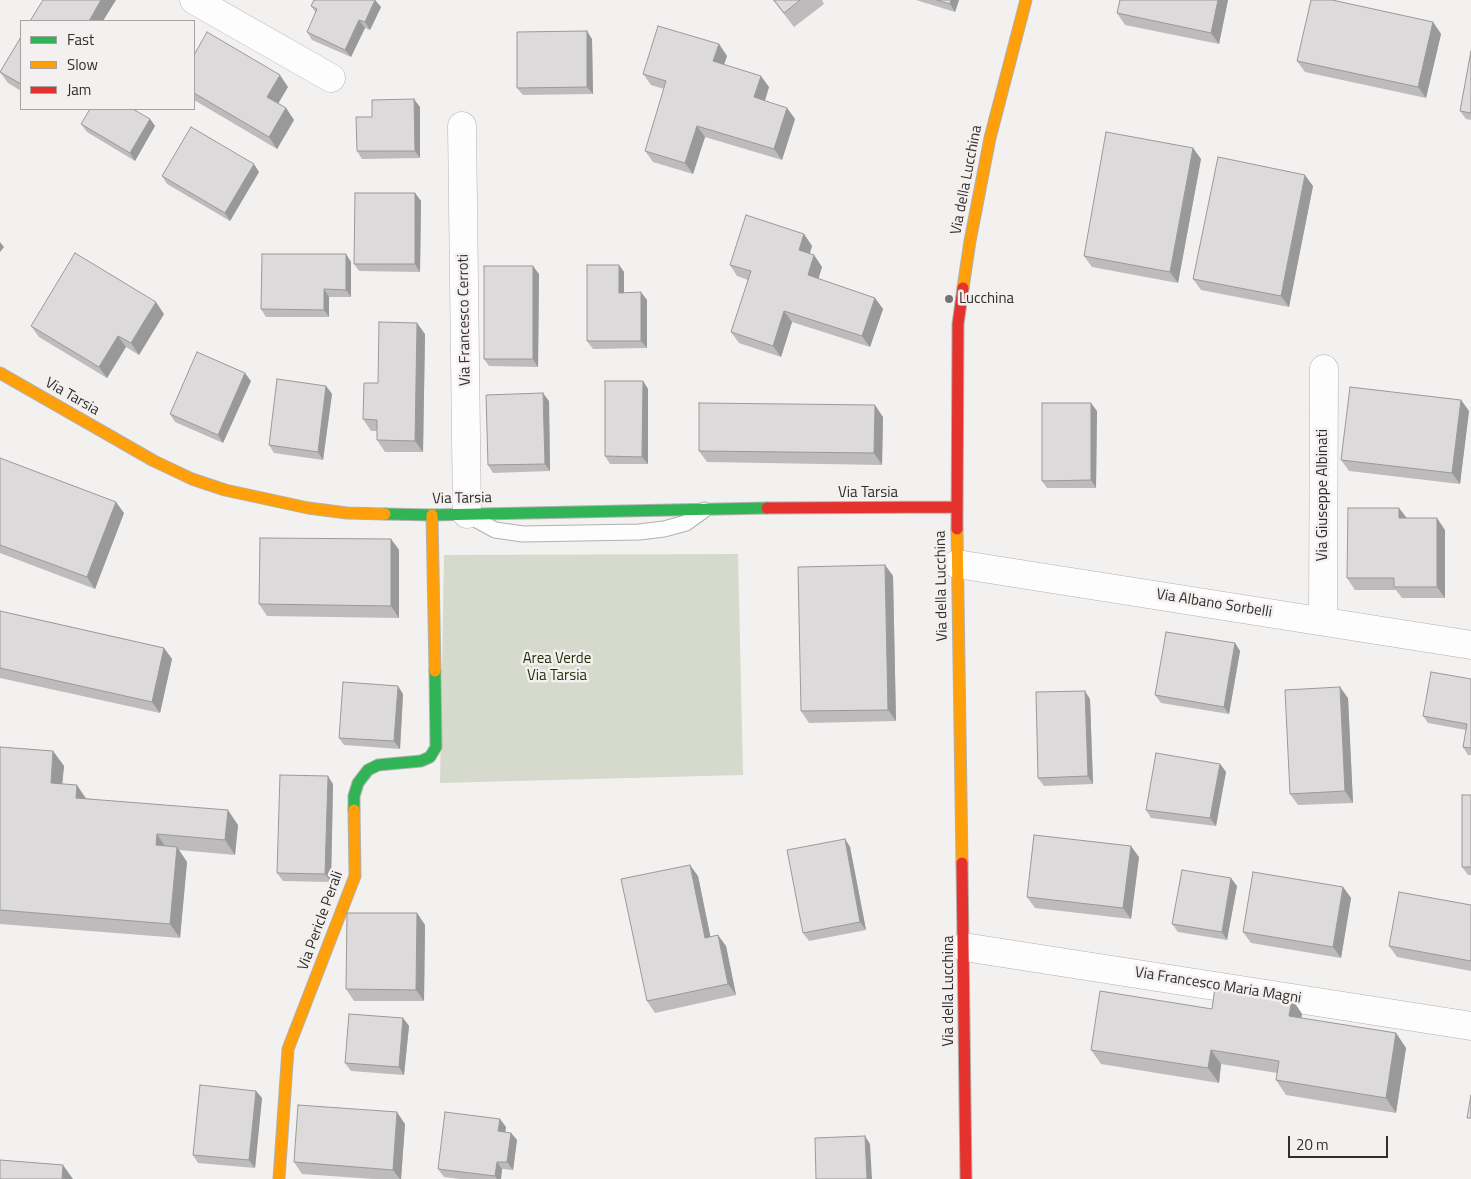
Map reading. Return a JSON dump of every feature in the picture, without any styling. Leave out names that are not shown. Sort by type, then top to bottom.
[{"type":"street","points":[[194,0],[330,78]]},
{"type":"street","name":"Via della Lucchina","points":[[966,1179],[964,946],[956,564],[957,343],[960,305],[970,240],[990,138],[1026,0]]},
{"type":"street","name":"Via Francesco Cerroti","points":[[462,126],[467,514]]},
{"type":"street","name":"Via Giuseppe Albinati","points":[[1323,621],[1324,369]]},
{"type":"street","name":"Via Tarsia","points":[[0,373],[154,461],[207,485],[308,508],[348,513],[432,515],[707,508],[957,507]]},
{"type":"street","name":"Via Pericle Perali","points":[[279,1179],[288,1049],[355,876],[354,796],[358,782],[368,770],[378,765],[421,761],[430,757],[436,747],[432,515]]},
{"type":"street","name":"Via Albano Sorbelli","points":[[956,564],[1471,645]]},
{"type":"street","name":"Via Francesco Maria Magni","points":[[964,946],[1471,1026]]},
{"type":"lane","points":[[467,514],[495,530],[523,534],[639,532],[664,529],[686,523],[707,508]]},
{"type":"green space","name":"Area Verde Via Tarsia","points":[[738,554],[743,775],[440,783],[444,555]]},
{"type":"building","points":[[43,0],[101,0],[90,20],[31,20]]},
{"type":"building","points":[[314,0],[375,0],[365,22],[359,20],[345,50],[307,32],[317,9],[311,6]]},
{"type":"building","points":[[774,0],[800,0],[784,13]]},
{"type":"building","points":[[937,0],[951,0],[950,4]]},
{"type":"building","points":[[1120,0],[1218,0],[1211,33],[1117,13]]},
{"type":"building","points":[[1311,0],[1332,0],[1433,22],[1418,87],[1297,61]]},
{"type":"building","points":[[658,26],[719,44],[713,61],[761,76],[754,97],[787,108],[774,149],[697,126],[685,163],[645,151],[666,81],[643,74]]},
{"type":"building","points":[[587,31],[587,87],[517,88],[517,32]]},
{"type":"building","points":[[207,32],[280,75],[267,97],[286,108],[269,137],[195,94],[195,53]]},
{"type":"building","points":[[20,39],[20,83],[0,72]]},
{"type":"building","points":[[1471,51],[1471,113],[1460,111]]},
{"type":"building","points":[[414,99],[415,151],[357,151],[356,117],[372,117],[372,100]]},
{"type":"building","points":[[89,110],[135,110],[150,119],[130,153],[81,124]]},
{"type":"building","points":[[191,127],[254,164],[225,213],[162,176]]},
{"type":"building","points":[[1106,132],[1193,148],[1170,272],[1084,256]]},
{"type":"building","points":[[1218,157],[1305,175],[1281,296],[1193,279]]},
{"type":"building","points":[[355,193],[415,193],[415,264],[354,264]]},
{"type":"building","points":[[746,215],[804,234],[799,250],[814,255],[808,275],[875,298],[862,336],[784,311],[773,346],[731,332],[751,271],[730,265]]},
{"type":"building","points":[[75,253],[156,302],[131,343],[118,336],[99,367],[31,326]]},
{"type":"building","points":[[262,254],[346,254],[346,290],[324,289],[324,310],[261,309]]},
{"type":"building","points":[[587,265],[619,265],[619,293],[641,292],[641,341],[587,341]]},
{"type":"building","points":[[484,266],[533,266],[533,359],[484,359]]},
{"type":"building","points":[[379,322],[417,323],[415,441],[377,440],[377,420],[363,419],[364,383],[378,383]]},
{"type":"building","points":[[197,352],[245,373],[218,435],[170,414]]},
{"type":"building","points":[[277,379],[326,386],[318,452],[269,445]]},
{"type":"building","points":[[605,381],[643,381],[642,457],[605,456]]},
{"type":"building","points":[[1350,387],[1461,400],[1452,473],[1341,460]]},
{"type":"building","points":[[543,393],[545,464],[488,465],[486,395]]},
{"type":"building","points":[[699,403],[875,405],[874,453],[699,451]]},
{"type":"building","points":[[1042,403],[1091,403],[1091,480],[1042,481]]},
{"type":"building","points":[[0,458],[116,502],[87,577],[0,545]]},
{"type":"building","points":[[1348,508],[1399,508],[1399,518],[1437,518],[1437,587],[1394,587],[1394,578],[1347,578]]},
{"type":"building","points":[[260,538],[391,539],[391,606],[259,604]]},
{"type":"building","points":[[885,565],[888,710],[801,711],[798,567]]},
{"type":"building","points":[[0,611],[164,648],[152,702],[0,668]]},
{"type":"building","points":[[1166,632],[1235,643],[1224,707],[1155,695]]},
{"type":"building","points":[[1431,672],[1471,679],[1471,748],[1463,747],[1467,724],[1423,716]]},
{"type":"building","points":[[343,682],[398,686],[394,741],[339,738]]},
{"type":"building","points":[[1340,687],[1345,791],[1290,794],[1285,690]]},
{"type":"building","points":[[1085,691],[1088,776],[1038,778],[1036,692]]},
{"type":"building","points":[[0,747],[53,751],[51,783],[77,785],[76,798],[228,810],[225,840],[157,834],[156,845],[177,847],[170,924],[0,910]]},
{"type":"building","points":[[1156,753],[1220,764],[1210,818],[1146,810]]},
{"type":"building","points":[[280,775],[328,776],[325,874],[277,873]]},
{"type":"building","points":[[1462,795],[1471,795],[1471,867],[1462,867]]},
{"type":"building","points":[[1034,835],[1131,846],[1123,908],[1027,897]]},
{"type":"building","points":[[845,839],[860,922],[803,933],[787,850]]},
{"type":"building","points":[[690,865],[705,938],[718,935],[728,984],[647,1001],[621,879]]},
{"type":"building","points":[[1182,870],[1231,878],[1222,932],[1172,924]]},
{"type":"building","points":[[1253,872],[1343,887],[1333,947],[1243,932]]},
{"type":"building","points":[[1399,892],[1471,905],[1471,961],[1389,946]]},
{"type":"building","points":[[347,913],[417,913],[416,990],[346,989]]},
{"type":"building","points":[[1215,987],[1292,999],[1289,1016],[1396,1033],[1386,1098],[1276,1080],[1279,1061],[1211,1050],[1208,1068],[1091,1050],[1100,991],[1212,1009]]},
{"type":"building","points":[[349,1014],[403,1018],[399,1067],[345,1063]]},
{"type":"building","points":[[200,1085],[256,1091],[249,1160],[193,1155]]},
{"type":"building","points":[[1471,1095],[1471,1118],[1467,1118]]},
{"type":"building","points":[[298,1105],[397,1112],[393,1170],[294,1162]]},
{"type":"building","points":[[445,1112],[500,1119],[498,1131],[511,1133],[507,1162],[497,1162],[495,1176],[438,1169]]},
{"type":"building","points":[[865,1136],[867,1179],[816,1179],[815,1138]]},
{"type":"building","points":[[0,1160],[63,1165],[62,1179],[0,1179]]},
{"type":"traffic: fast","points":[[385,514],[432,515],[767,508]]},
{"type":"traffic: fast","points":[[354,810],[354,796],[358,783],[368,770],[378,765],[421,761],[430,757],[436,747],[435,671]]},
{"type":"traffic: slow","points":[[963,288],[990,138],[1026,0]]},
{"type":"traffic: slow","points":[[0,373],[154,461],[192,479],[225,490],[308,508],[347,513],[385,514]]},
{"type":"traffic: slow","points":[[432,515],[435,671]]},
{"type":"traffic: slow","points":[[957,529],[962,863]]},
{"type":"traffic: slow","points":[[279,1179],[288,1049],[355,876],[354,810]]},
{"type":"traffic: jam","points":[[957,529],[958,324],[963,288]]},
{"type":"traffic: jam","points":[[767,508],[957,507]]},
{"type":"traffic: jam","points":[[962,863],[966,1179]]},
{"type":"place","name":"Lucchina","points":[[949,299]]}]
